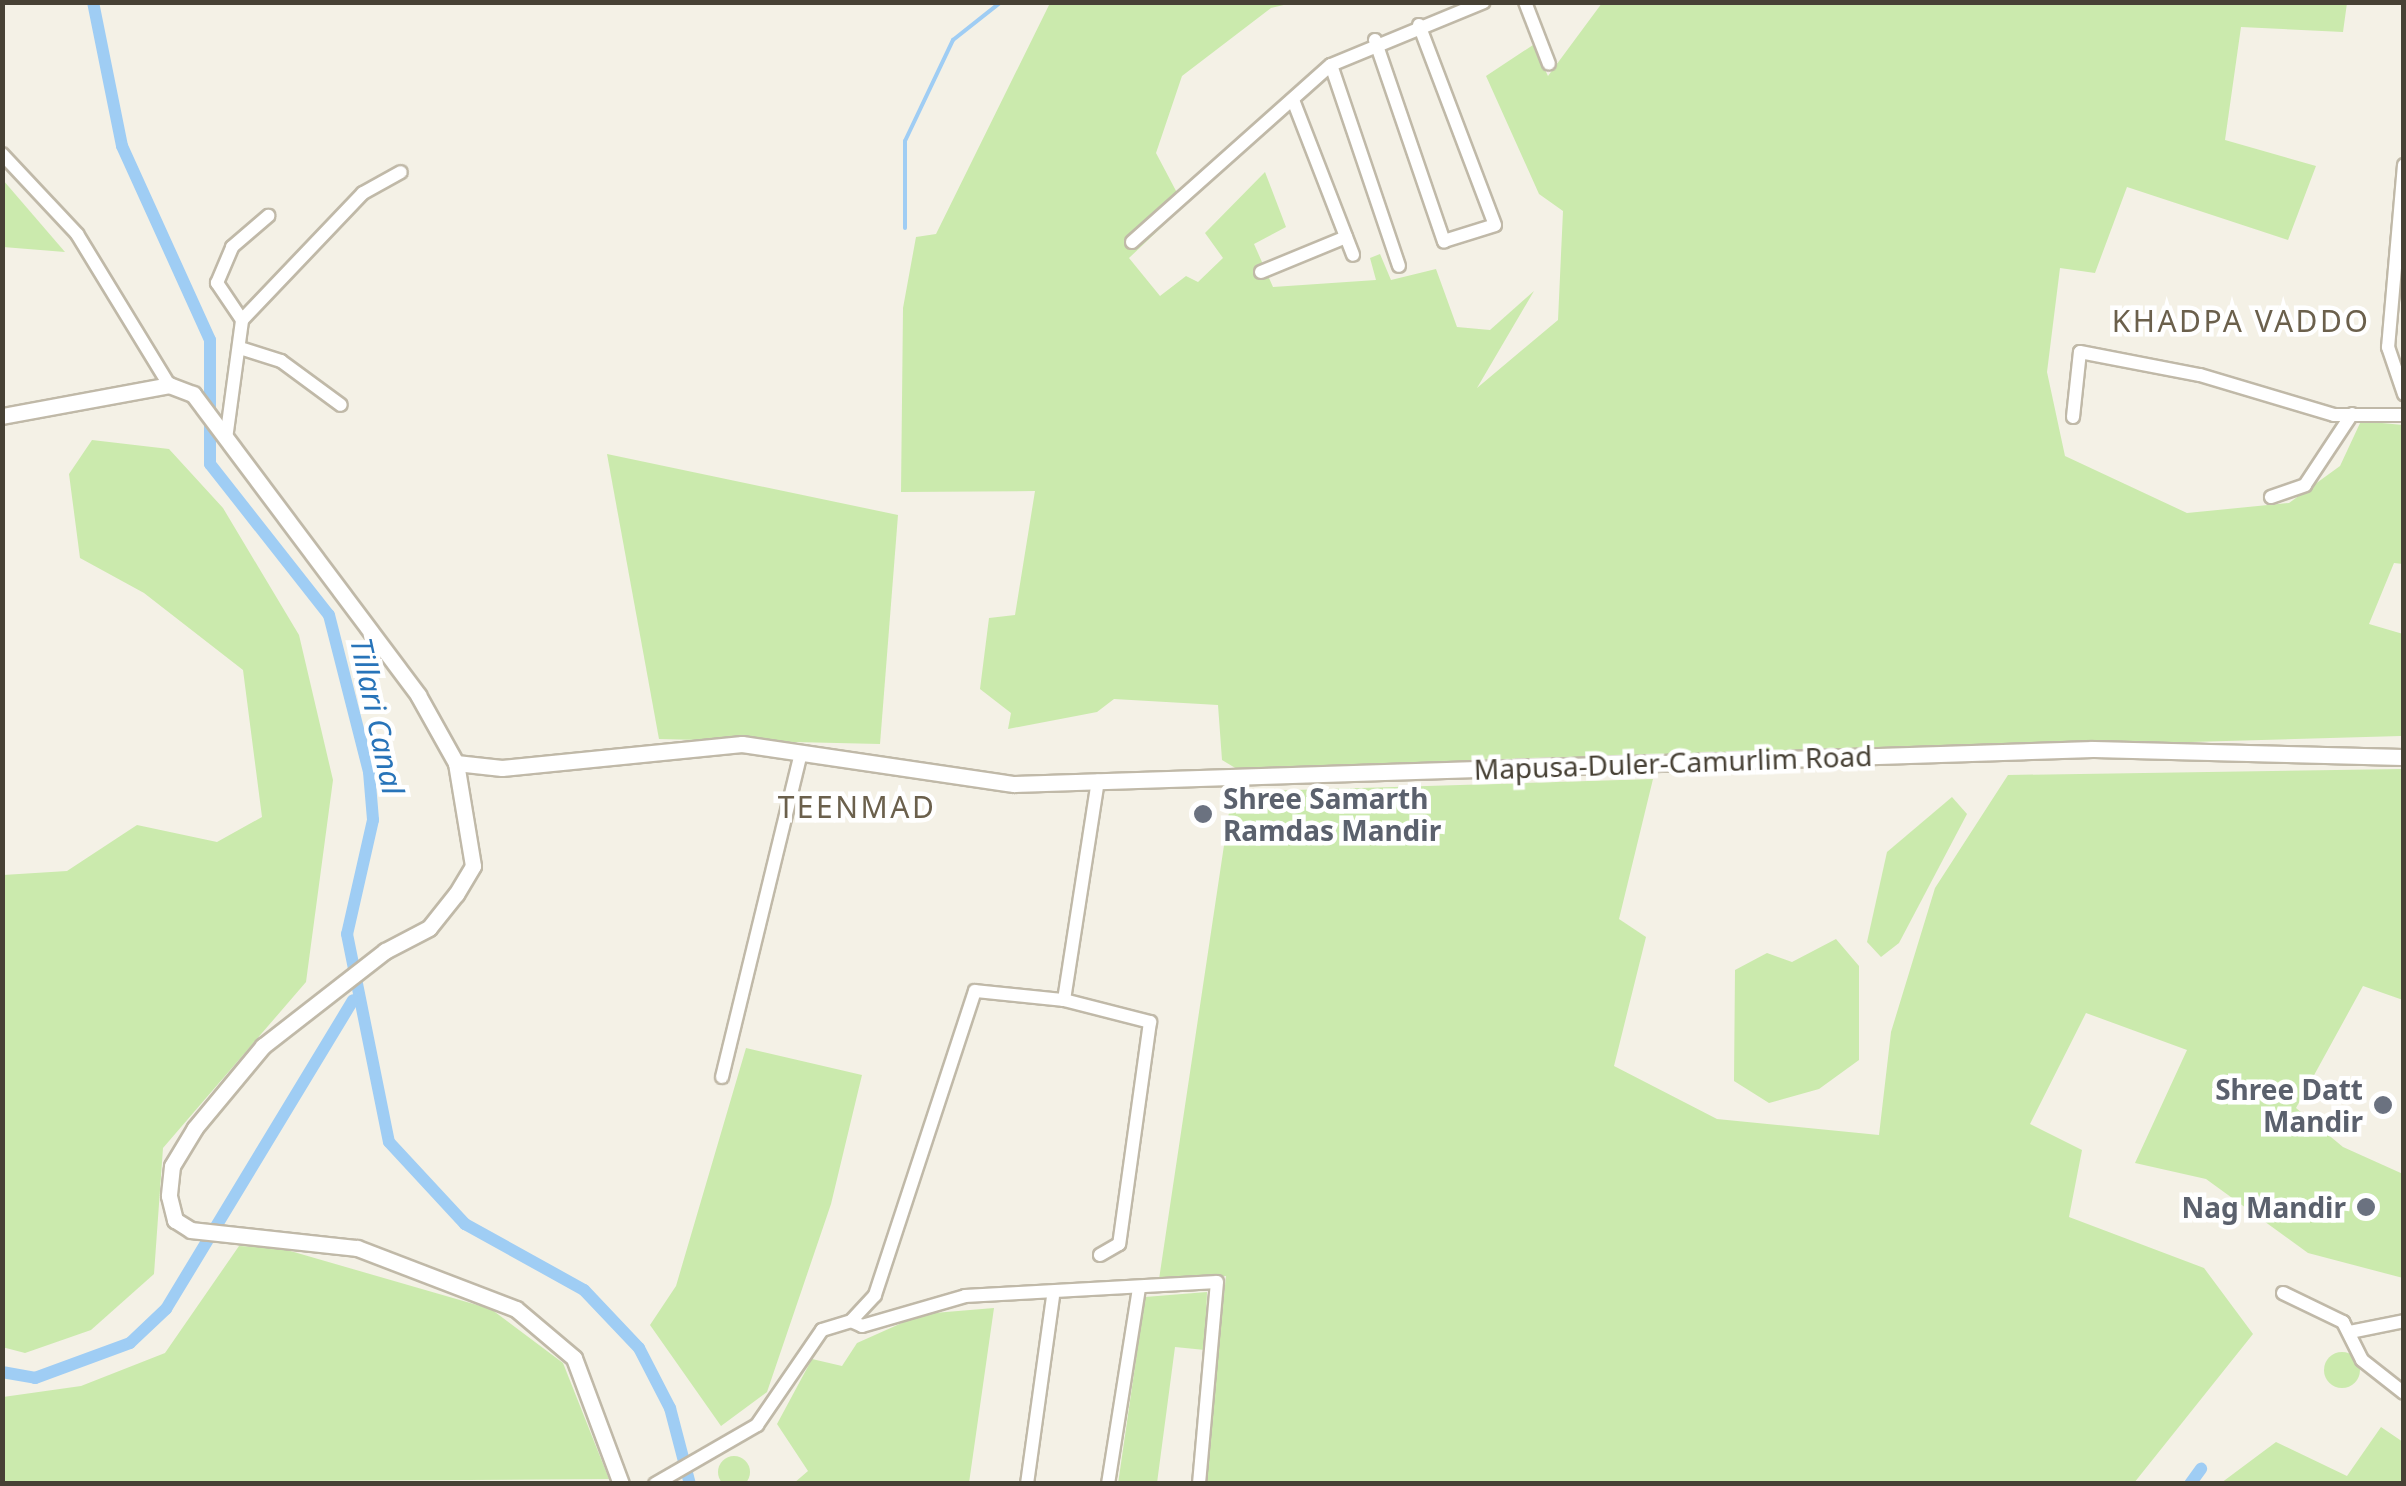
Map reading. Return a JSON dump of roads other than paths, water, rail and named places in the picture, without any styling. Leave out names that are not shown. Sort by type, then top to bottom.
[{"type":"street","points":[[1132,242],[1330,65],[1375,40],[1484,2]]},
{"type":"street","points":[[1525,2],[1549,64]]},
{"type":"street","points":[[1375,40],[1444,241],[1495,225],[1420,25]]},
{"type":"street","points":[[1330,65],[1398,266]]},
{"type":"street","points":[[1293,100],[1353,255]]},
{"type":"street","points":[[2,154],[77,234],[169,385],[204,409],[418,695],[456,763],[473,866],[429,928],[339,984],[224,1087],[172,1166],[175,1220],[210,1236],[260,1231],[357,1248],[516,1309],[574,1358],[620,1484]]},
{"type":"street","points":[[2404,165],[2388,346],[2404,394]]},
{"type":"street","points":[[222,433],[242,320],[363,193],[401,172]]},
{"type":"street","points":[[242,320],[216,284],[232,247],[268,216]]},
{"type":"street","points":[[1261,272],[1346,237]]},
{"type":"street","points":[[240,348],[281,361],[341,404]]},
{"type":"street","points":[[2073,417],[2080,352],[2352,414],[2404,415]]},
{"type":"street","points":[[2,416],[169,385]]},
{"type":"street","points":[[2271,497],[2305,485],[2352,414]]},
{"type":"street","name":"Mapusa-Duler-Camurlim Road","points":[[456,763],[502,768],[742,744],[1014,784],[2092,750],[2404,757]]},
{"type":"street","points":[[722,1078],[801,752]]},
{"type":"street","points":[[1064,1000],[1098,781]]},
{"type":"street","points":[[655,1484],[678,1466],[700,1460],[758,1425],[822,1330],[851,1320],[875,1295],[966,1002],[975,990],[1064,1000],[1150,1022],[1119,1244],[1100,1254]]},
{"type":"street","points":[[851,1320],[862,1326],[965,1296],[1053,1297],[1217,1282],[1199,1484]]},
{"type":"street","points":[[1108,1484],[1139,1289]]},
{"type":"street","points":[[2283,1293],[2350,1332],[2362,1360],[2404,1393]]},
{"type":"street","points":[[1027,1484],[1053,1297]]},
{"type":"street","points":[[2350,1332],[2404,1321]]},
{"type":"waterway","name":"Tillari Canal","points":[[93,2],[122,146],[210,340],[210,464],[329,615],[369,772],[373,820],[347,934],[389,1142],[465,1224],[584,1290],[639,1348],[670,1408],[690,1484]]},
{"type":"waterway","points":[[905,228],[905,141],[953,40],[1001,2]]},
{"type":"waterway","points":[[2,1372],[35,1378],[130,1343],[166,1309],[353,1000]]},
{"type":"waterway","name":"Tillari Canal","points":[[2190,1484],[2201,1469]]},
{"type":"place","name":"Shree Samarth Ramdas Mandir","points":[[1203,814]]},
{"type":"place","name":"Shree Datt Mandir","points":[[2383,1105]]},
{"type":"place","name":"Nag Mandir","points":[[2366,1207]]},
{"type":"district","name":"KHADPA VADDO","points":[[2241,321]]},
{"type":"district","name":"TEENMAD","points":[[857,807]]}]
